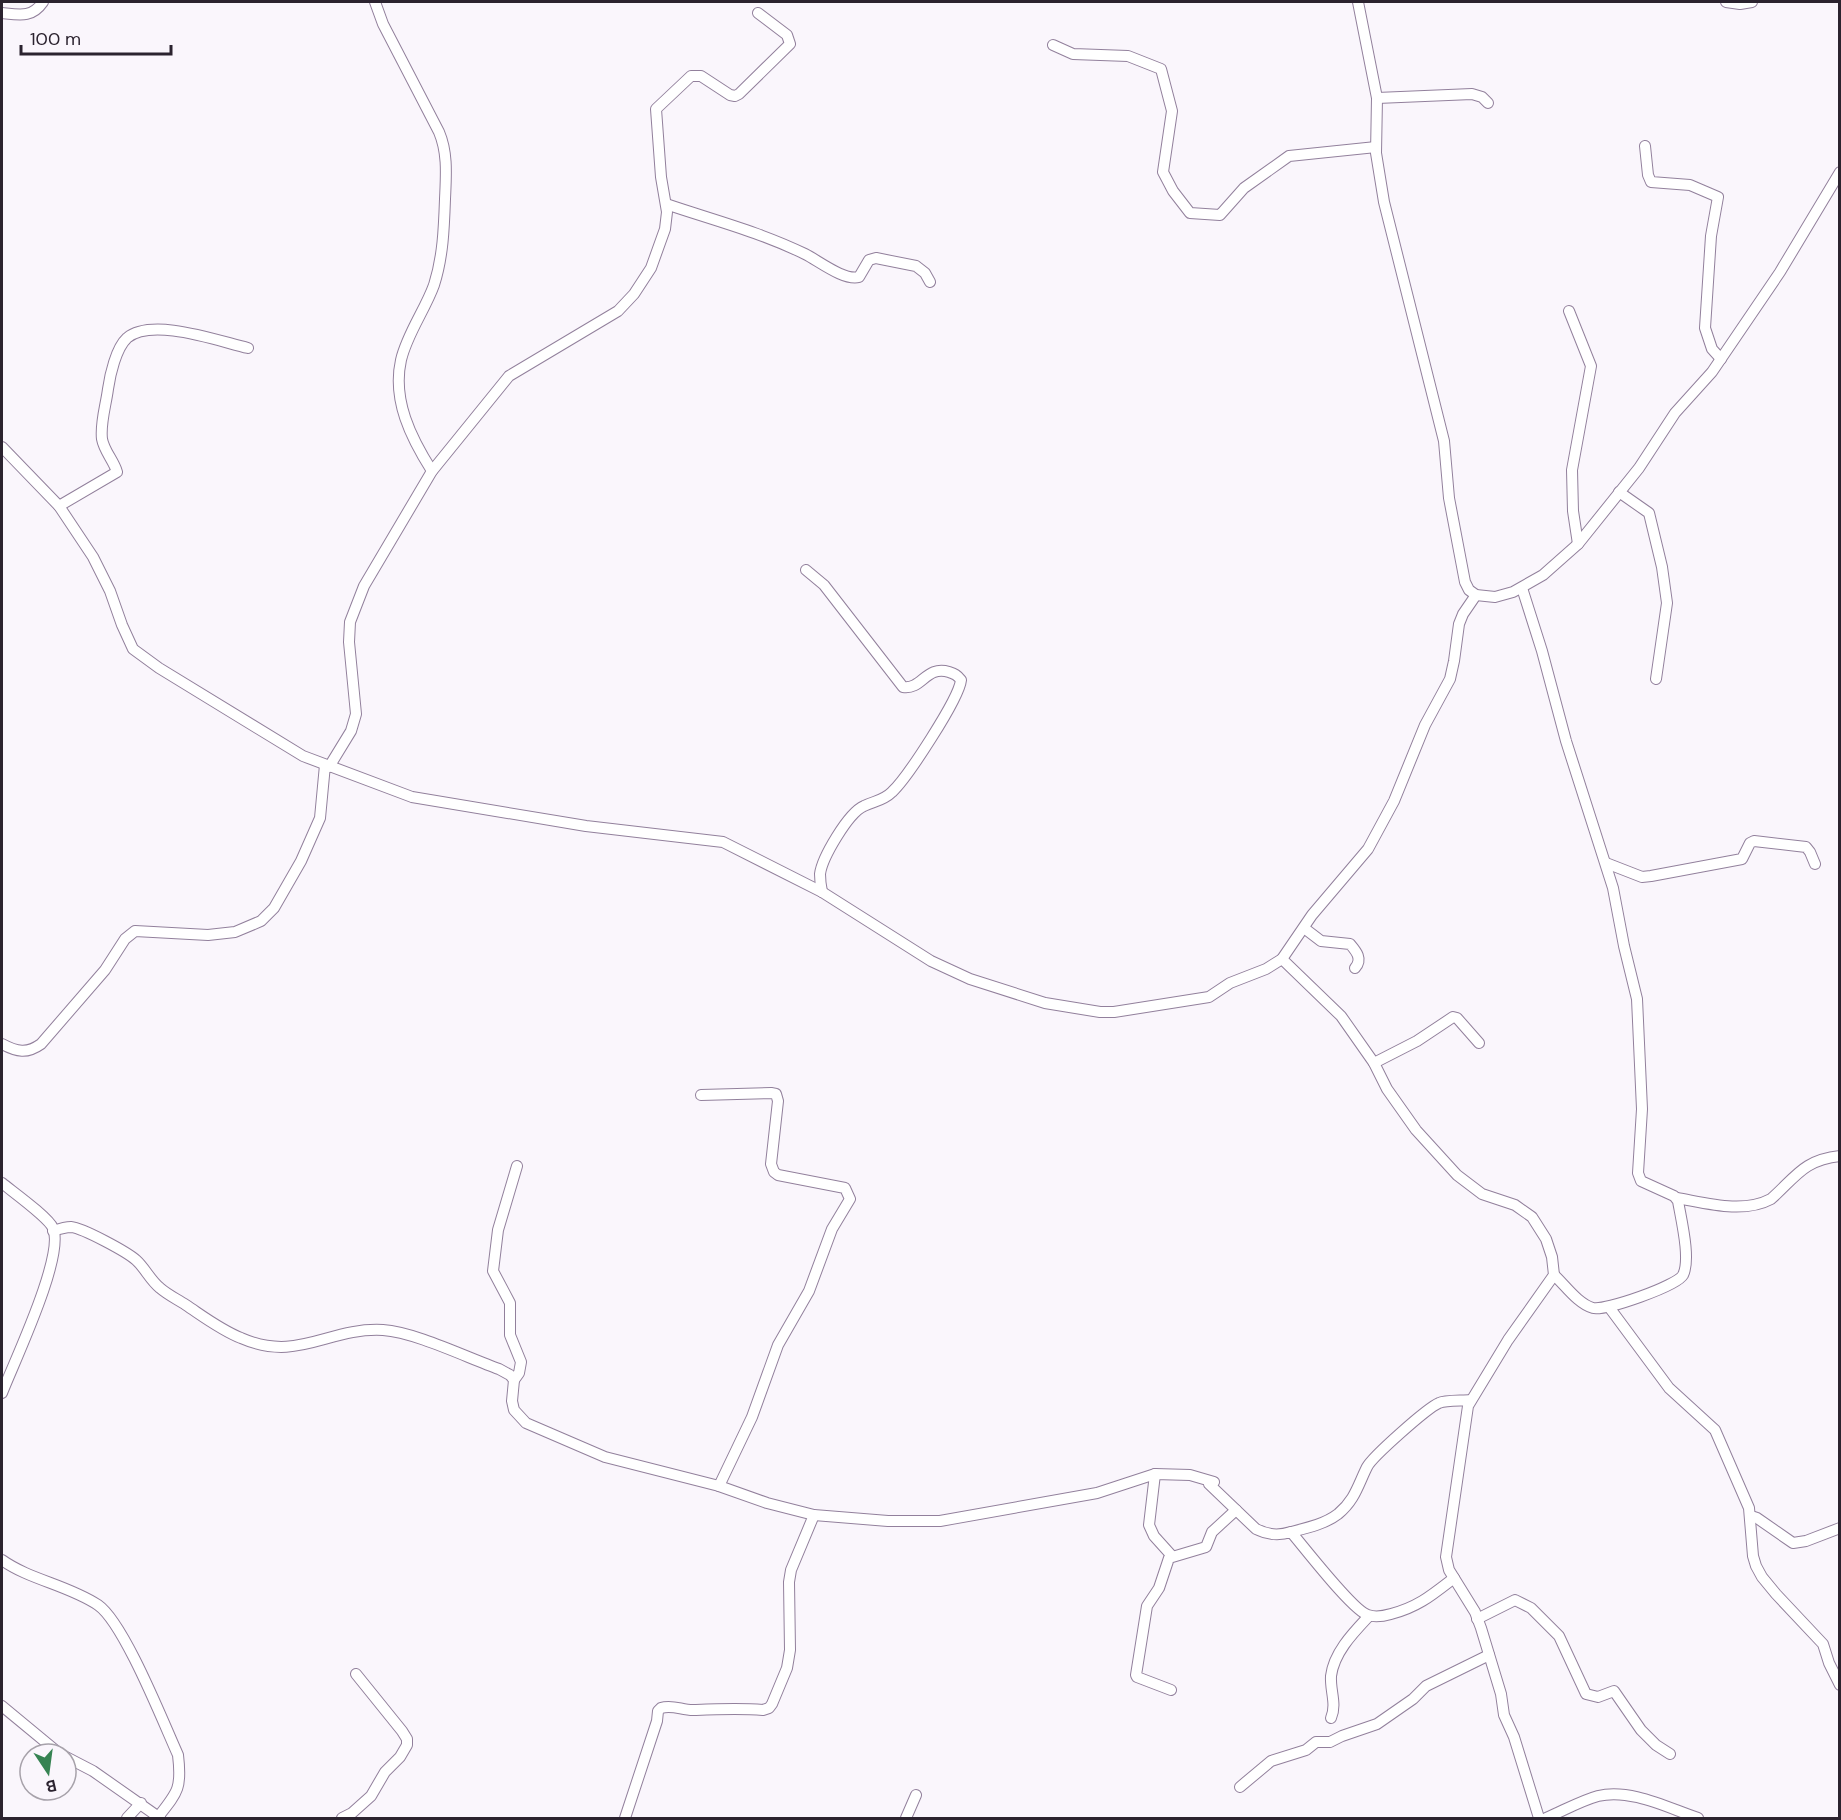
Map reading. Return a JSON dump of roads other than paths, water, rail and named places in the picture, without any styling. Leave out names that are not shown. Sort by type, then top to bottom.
[{"type":"street","points":[[2,13],[31,13],[44,2]]},
{"type":"street","points":[[375,2],[383,24],[446,149],[441,262],[433,287],[401,359],[399,384],[403,415],[432,471]]},
{"type":"street","points":[[1358,2],[1377,98],[1376,147],[1384,202],[1444,441],[1449,498],[1465,582],[1469,590],[1476,595],[1495,597],[1522,588],[1543,575],[1578,544],[1664,432],[1675,413],[1712,372],[1780,272],[1839,172]]},
{"type":"street","points":[[1726,2],[1740,4],[1752,2]]},
{"type":"street","points":[[2,1044],[18,1051],[25,1051],[33,1050],[42,1044],[105,970],[125,939],[135,931],[208,935],[235,932],[261,921],[274,908],[301,861],[321,818],[327,766],[351,731],[356,714],[348,636],[350,622],[364,586],[432,471],[509,376],[618,311],[627,303],[651,268],[665,229],[666,204],[661,177],[656,109],[692,76],[701,76],[735,96],[747,86],[790,44],[787,35],[758,13]]},
{"type":"street","points":[[1053,45],[1073,54],[1128,56],[1161,69],[1173,111],[1163,172],[1173,191],[1190,213],[1220,215],[1244,188],[1289,156],[1376,147]]},
{"type":"street","points":[[1377,98],[1472,94],[1482,97],[1488,103]]},
{"type":"street","points":[[1645,146],[1648,175],[1651,182],[1690,185],[1718,197],[1711,236],[1705,328],[1712,349],[1721,359]]},
{"type":"street","points":[[666,204],[764,236],[805,254],[847,277],[859,277],[869,260],[876,258],[916,266],[925,273],[930,282]]},
{"type":"street","points":[[1569,311],[1591,366],[1572,470],[1573,511],[1578,544]]},
{"type":"street","points":[[59,506],[117,472],[102,440],[111,370],[125,340],[136,332],[154,329],[248,348]]},
{"type":"street","points":[[2,447],[59,506],[101,573],[133,649],[159,668],[235,712],[303,756],[411,797],[586,826],[723,842],[822,892],[922,956],[970,979],[1046,1003],[1100,1012],[1114,1012],[1209,997],[1230,983],[1266,969],[1282,959],[1368,849],[1394,801],[1425,725],[1450,679],[1459,624],[1476,595]]},
{"type":"street","points":[[1619,492],[1649,513],[1662,567],[1667,610],[1656,679]]},
{"type":"street","points":[[806,570],[824,585],[899,684],[905,688],[910,687],[934,671],[943,670],[956,674],[961,680],[951,705],[896,788],[884,799],[860,808],[836,837],[822,866],[820,875],[822,892]]},
{"type":"street","points":[[1522,588],[1542,651],[1566,741],[1606,863],[1637,999],[1642,1109],[1638,1173],[1641,1180],[1677,1198],[1726,1206],[1764,1202],[1771,1199],[1809,1164],[1818,1159],[1839,1156]]},
{"type":"street","points":[[1606,863],[1642,877],[1651,876],[1742,859],[1750,843],[1754,841],[1806,848],[1815,864]]},
{"type":"street","points":[[1304,928],[1321,941],[1350,944],[1359,959],[1359,964],[1355,968]]},
{"type":"street","points":[[1282,959],[1334,1007],[1374,1063],[1387,1089],[1416,1130],[1457,1175],[1482,1194],[1515,1205],[1532,1217],[1546,1239],[1552,1257],[1554,1275],[1584,1304],[1597,1309],[1609,1307],[1672,1284],[1682,1277],[1686,1265],[1685,1246],[1677,1198]]},
{"type":"street","points":[[1374,1063],[1417,1041],[1453,1017],[1457,1018],[1479,1043]]},
{"type":"street","points":[[701,1095],[776,1094],[778,1101],[771,1164],[774,1172],[778,1175],[845,1188],[849,1192],[850,1199],[832,1229],[808,1291],[778,1345],[752,1417],[719,1486]]},
{"type":"street","points":[[517,1166],[498,1230],[493,1271],[510,1303],[510,1335],[521,1362],[519,1373],[514,1380],[512,1401],[514,1410],[526,1423],[605,1457],[719,1486],[767,1503],[814,1515],[888,1521],[940,1521],[1097,1493],[1155,1474],[1190,1475],[1214,1482],[1209,1484],[1256,1528],[1264,1533],[1276,1535],[1325,1522],[1336,1515],[1346,1507],[1360,1486],[1370,1463],[1402,1432],[1437,1404],[1471,1400]]},
{"type":"street","points":[[2,1183],[52,1226],[56,1239],[54,1254],[38,1303],[2,1393]]},
{"type":"street","points":[[53,1231],[72,1227],[129,1255],[137,1261],[157,1286],[170,1296],[223,1329],[261,1346],[296,1347],[342,1334],[385,1330],[406,1335],[500,1369],[514,1380]]},
{"type":"street","points":[[1539,1818],[1514,1737],[1504,1715],[1501,1695],[1477,1619],[1454,1578],[1446,1557],[1459,1478],[1464,1429],[1471,1400],[1508,1340],[1554,1275]]},
{"type":"street","points":[[1609,1307],[1669,1388],[1715,1430],[1749,1508],[1753,1556],[1759,1572],[1776,1594],[1823,1644],[1839,1685]]},
{"type":"street","points":[[1155,1474],[1149,1525],[1154,1536],[1172,1556]]},
{"type":"street","points":[[1171,1690],[1137,1677],[1135,1672],[1147,1606],[1159,1588],[1169,1558],[1206,1547],[1212,1532],[1236,1510]]},
{"type":"street","points":[[625,1818],[657,1721],[658,1711],[662,1708],[676,1706],[694,1710],[707,1708],[763,1710],[772,1704],[784,1676],[790,1650],[789,1582],[791,1570],[814,1515]]},
{"type":"street","points":[[1751,1516],[1793,1544],[1839,1528]]},
{"type":"street","points":[[1291,1532],[1336,1587],[1362,1613],[1369,1616],[1380,1616],[1415,1607],[1454,1578]]},
{"type":"street","points":[[2,1560],[84,1596],[101,1607],[115,1624],[178,1755],[180,1775],[177,1793],[159,1818],[141,1803],[78,1763]]},
{"type":"street","points":[[1477,1619],[1515,1600],[1531,1608],[1559,1636],[1587,1694],[1598,1696],[1614,1691],[1641,1730],[1656,1745],[1670,1754]]},
{"type":"street","points":[[1331,1718],[1335,1707],[1332,1673],[1346,1642],[1369,1616]]},
{"type":"street","points":[[1240,1787],[1271,1761],[1306,1750],[1316,1742],[1330,1742],[1384,1720],[1413,1699],[1426,1686],[1488,1655]]},
{"type":"street","points":[[342,1818],[352,1813],[371,1796],[385,1772],[400,1757],[407,1745],[407,1739],[402,1731],[356,1674]]},
{"type":"street","points":[[2,1706],[46,1742]]},
{"type":"street","points":[[906,1818],[916,1795]]},
{"type":"street","points":[[1546,1818],[1600,1796],[1617,1795],[1637,1798],[1698,1818]]},
{"type":"street","points":[[128,1818],[141,1803]]}]
